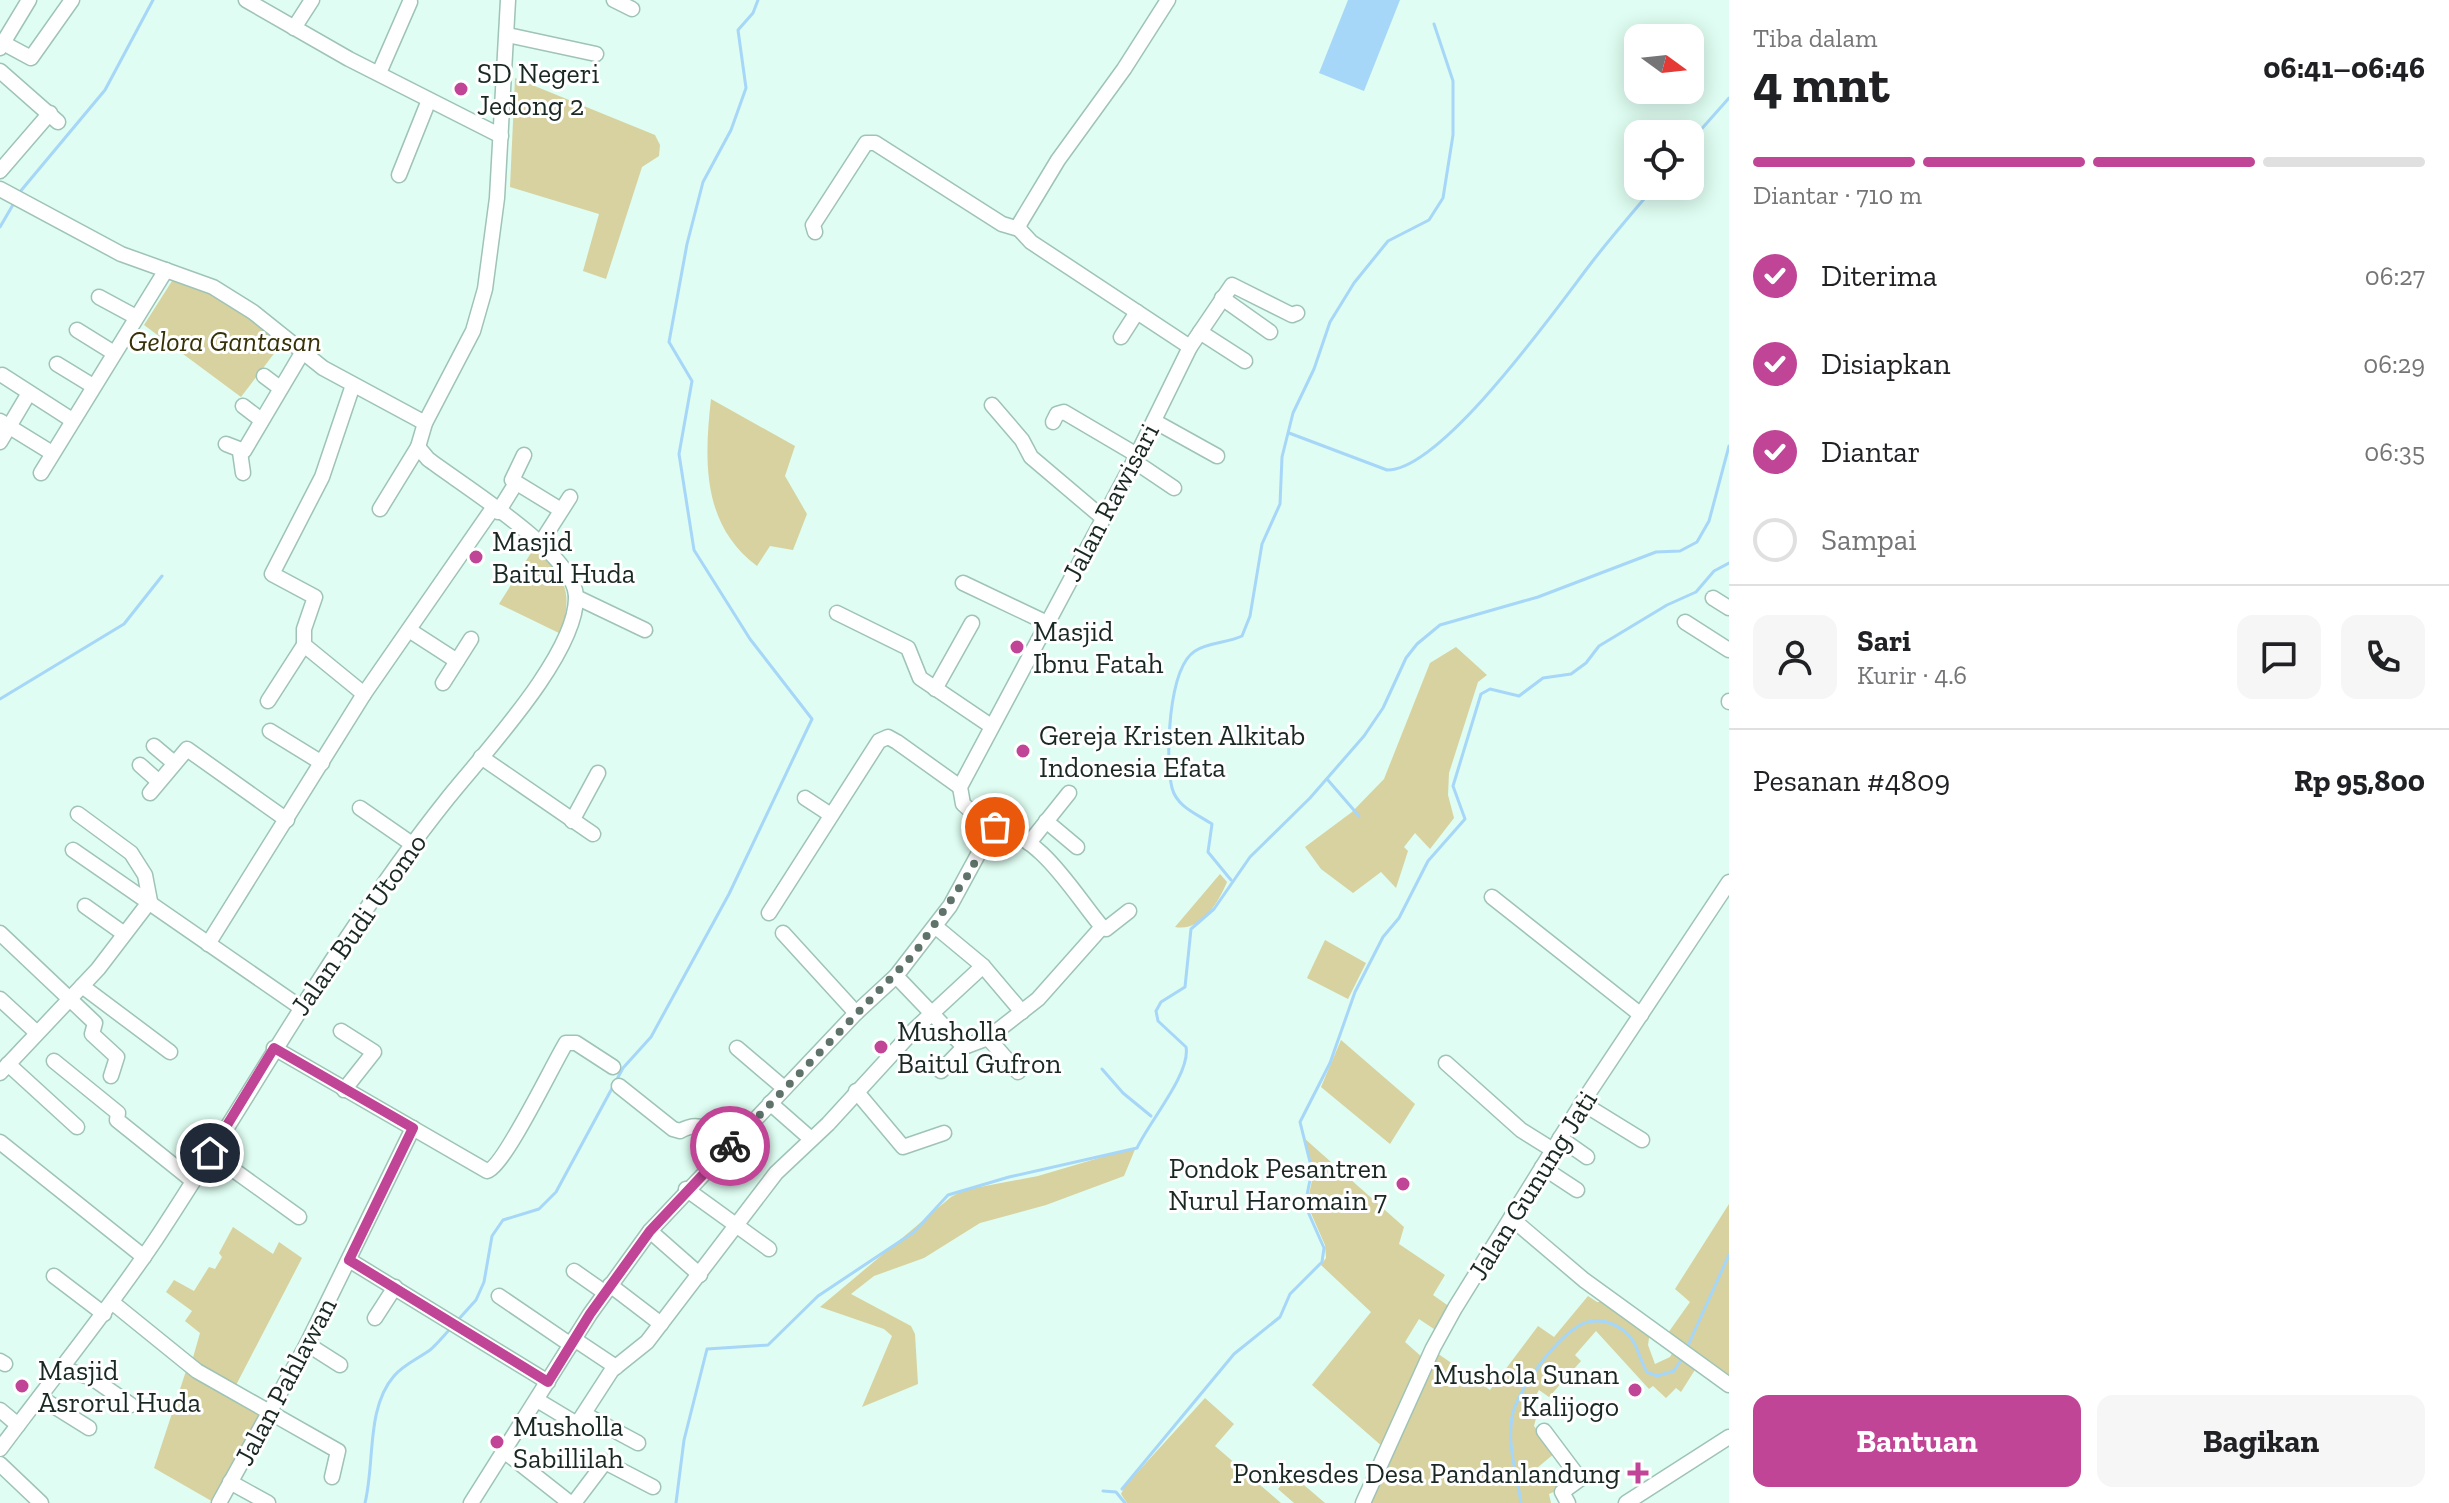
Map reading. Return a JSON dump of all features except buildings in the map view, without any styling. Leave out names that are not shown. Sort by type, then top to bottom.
[{"type":"street","points":[[29,0],[2,46],[31,58],[72,0]]},
{"type":"street","points":[[246,0],[501,136]]},
{"type":"street","points":[[294,28],[312,0]]},
{"type":"street","points":[[380,509],[418,447],[425,423],[479,314],[489,261],[501,136],[508,0]]},
{"type":"street","points":[[614,0],[632,9]]},
{"type":"street","points":[[1019,229],[1027,208],[1168,0]]},
{"type":"street","points":[[379,73],[410,2]]},
{"type":"street","points":[[508,35],[596,54]]},
{"type":"street","points":[[0,71],[54,118],[0,171]]},
{"type":"street","points":[[399,175],[429,100]]},
{"type":"street","points":[[815,232],[813,225],[866,143],[875,143],[1002,224],[1019,229],[1031,242],[1190,347]]},
{"type":"street","points":[[0,189],[91,239],[196,279],[235,300],[302,353],[353,385],[425,423]]},
{"type":"street","points":[[41,473],[136,317],[170,271]]},
{"type":"street","points":[[131,340],[170,271]]},
{"type":"street","points":[[1270,332],[1222,298],[1228,288],[1237,285],[1286,312],[1297,313]]},
{"type":"street","points":[[99,297],[136,317]]},
{"type":"street","name":"Jalan Rawisari","points":[[960,787],[1045,622],[1136,458],[1190,347],[1222,298]]},
{"type":"street","points":[[1121,337],[1137,312]]},
{"type":"street","points":[[77,330],[114,353]]},
{"type":"street","points":[[1200,332],[1245,361]]},
{"type":"street","points":[[240,452],[245,449],[260,419],[302,353]]},
{"type":"street","points":[[57,364],[93,386]]},
{"type":"street","points":[[2,375],[72,420]]},
{"type":"street","points":[[264,376],[280,388]]},
{"type":"street","points":[[268,701],[304,645],[304,629],[316,598],[274,577],[273,572],[322,477],[353,385]]},
{"type":"street","points":[[0,442],[5,424],[29,393]]},
{"type":"street","points":[[992,405],[1022,440],[1031,457],[1103,518]]},
{"type":"street","points":[[243,406],[260,419]]},
{"type":"street","points":[[1053,422],[1057,414],[1064,412],[1136,458],[1174,488]]},
{"type":"street","points":[[1154,421],[1217,456]]},
{"type":"street","points":[[5,424],[52,453]]},
{"type":"street","points":[[226,444],[240,452]]},
{"type":"street","points":[[418,447],[428,459],[540,544],[570,575],[576,597],[645,630]]},
{"type":"street","points":[[240,452],[243,473]]},
{"type":"street","points":[[524,455],[512,480],[566,504],[540,544]]},
{"type":"street","points":[[208,944],[364,694],[516,483]]},
{"type":"street","points":[[963,583],[1045,622]]},
{"type":"street","name":"Jalan Budi Utomo","points":[[0,1449],[64,1369],[144,1257],[300,1007],[412,844],[557,655],[569,631],[576,597]]},
{"type":"street","points":[[1713,598],[1729,608]]},
{"type":"street","points":[[837,613],[908,648],[916,674],[991,726]]},
{"type":"street","points":[[1685,622],[1729,650]]},
{"type":"street","points":[[935,689],[972,623]]},
{"type":"street","points":[[409,630],[457,661]]},
{"type":"street","points":[[443,683],[471,639]]},
{"type":"street","points":[[304,645],[364,694]]},
{"type":"street","points":[[270,731],[322,763]]},
{"type":"street","points":[[769,913],[884,738],[897,742],[960,787],[963,804],[989,827],[1029,843],[1060,874],[1102,927],[1106,929],[1129,911]]},
{"type":"street","points":[[154,746],[173,762]]},
{"type":"street","points":[[140,765],[154,787],[173,762],[189,749],[287,820]]},
{"type":"street","points":[[481,757],[593,834]]},
{"type":"street","points":[[572,821],[598,773]]},
{"type":"street","points":[[1029,843],[1069,793]]},
{"type":"street","points":[[805,798],[831,815]]},
{"type":"street","points":[[360,808],[412,844]]},
{"type":"street","points":[[78,814],[131,853],[145,875],[150,901]]},
{"type":"street","points":[[1046,821],[1077,847]]},
{"type":"street","points":[[471,1503],[607,1289],[650,1231],[686,1189],[856,1013],[896,976],[936,927],[972,869],[989,827]]},
{"type":"street","points":[[73,850],[300,1007]]},
{"type":"street","name":"Jalan Gunung Jati","points":[[1363,1503],[1433,1348],[1582,1103],[1727,887]]},
{"type":"street","points":[[1492,897],[1641,1015]]},
{"type":"street","points":[[77,1127],[4,1069],[82,986],[150,901]]},
{"type":"street","points":[[85,906],[123,933]]},
{"type":"street","points":[[936,927],[983,966],[1022,1012]]},
{"type":"street","points":[[941,1071],[964,1047],[988,1038],[1022,1012],[1102,927]]},
{"type":"street","points":[[0,933],[67,1000],[95,1023],[92,1034],[117,1057],[111,1076]]},
{"type":"street","points":[[783,933],[856,1013]]},
{"type":"street","points":[[581,1419],[616,1367],[647,1342],[776,1173],[932,1012],[983,966]]},
{"type":"street","points":[[896,976],[964,1047]]},
{"type":"street","points":[[82,986],[170,1052]]},
{"type":"street","points":[[0,999],[36,1032]]},
{"type":"street","points":[[341,1031],[374,1052],[344,1090]]},
{"type":"street","points":[[988,1038],[1018,1072]]},
{"type":"street","points":[[274,1048],[478,1168],[492,1170],[526,1120],[546,1075],[566,1043],[576,1043],[613,1067]]},
{"type":"street","points":[[737,1048],[784,1088]]},
{"type":"street","points":[[54,1061],[118,1113],[117,1120],[193,1181]]},
{"type":"street","points":[[1446,1063],[1521,1130],[1587,1157]]},
{"type":"street","points":[[619,1086],[673,1129],[680,1131],[697,1124],[727,1150]]},
{"type":"street","points":[[856,1091],[903,1147],[944,1133]]},
{"type":"street","points":[[770,1103],[811,1139]]},
{"type":"street","points":[[1582,1103],[1642,1140]]},
{"type":"street","name":"Jalan Pahlawan","points":[[219,1503],[307,1344],[413,1128]]},
{"type":"street","points":[[0,1142],[144,1257]]},
{"type":"street","points":[[210,1153],[299,1217]]},
{"type":"street","points":[[1542,1167],[1577,1190]]},
{"type":"street","points":[[686,1189],[769,1249]]},
{"type":"street","points":[[1511,1218],[1584,1280],[1729,1385]]},
{"type":"street","points":[[650,1231],[700,1275]]},
{"type":"street","points":[[349,1260],[548,1382]]},
{"type":"street","points":[[574,1271],[661,1324]]},
{"type":"street","points":[[54,1276],[109,1308],[190,1366],[268,1414],[338,1451],[332,1477]]},
{"type":"street","points":[[375,1318],[395,1287]]},
{"type":"street","points":[[499,1296],[616,1367]]},
{"type":"street","points":[[307,1344],[340,1365]]},
{"type":"street","points":[[64,1369],[92,1378],[131,1405]]},
{"type":"street","points":[[41,1398],[89,1428]]},
{"type":"street","points":[[537,1400],[638,1443]]},
{"type":"street","points":[[0,1410],[18,1425]]},
{"type":"street","points":[[1544,1431],[1580,1479],[1563,1491],[1568,1503]]},
{"type":"street","points":[[1633,1501],[1729,1437]]},
{"type":"street","points":[[504,1451],[571,1503],[603,1462],[653,1487]]},
{"type":"street","points":[[0,1464],[41,1503]]},
{"type":"street","points":[[230,1482],[268,1503]]},
{"type":"green space","points":[[515,78],[655,135],[660,145],[659,156],[642,167],[606,279],[583,271],[599,214],[510,187]]},
{"type":"green space","name":"Gelora Gantasan","points":[[178,278],[215,292],[282,343],[241,397],[144,325],[172,281]]},
{"type":"green space","points":[[711,399],[795,446],[785,476],[807,514],[793,550],[770,546],[757,566],[739,550],[716,511],[708,468]]},
{"type":"green space","points":[[534,548],[560,577],[564,586],[566,606],[561,634],[499,604]]},
{"type":"green space","points":[[1456,647],[1487,675],[1478,682],[1449,773],[1448,795],[1454,818],[1430,849],[1415,833],[1404,847],[1408,851],[1396,888],[1381,872],[1353,893],[1321,869],[1305,847],[1352,812],[1384,779],[1430,663]]},
{"type":"green space","points":[[1220,874],[1227,882],[1207,914],[1193,925],[1175,927]]},
{"type":"green space","points":[[1325,940],[1366,963],[1348,999],[1307,978]]},
{"type":"green space","points":[[1341,1040],[1415,1104],[1390,1144],[1321,1087]]},
{"type":"green space","points":[[1304,1138],[1404,1227],[1399,1244],[1445,1275],[1433,1295],[1450,1307],[1437,1331],[1419,1319],[1405,1342],[1423,1358],[1383,1447],[1312,1385],[1371,1312],[1321,1265],[1326,1258],[1325,1245],[1307,1204],[1314,1171]]},
{"type":"green space","points":[[1136,1147],[1124,1176],[1046,1205],[980,1223],[924,1258],[874,1276],[851,1294],[911,1326],[915,1334],[918,1384],[862,1407],[892,1336],[884,1329],[820,1307],[951,1197],[964,1190],[1038,1176]]},
{"type":"green space","points":[[1729,1204],[1729,1379],[1668,1333],[1690,1302],[1675,1289]]},
{"type":"green space","points":[[233,1227],[273,1254],[279,1242],[302,1258],[234,1389],[192,1361],[200,1333],[185,1321],[192,1311],[166,1292],[174,1280],[194,1291],[209,1267],[215,1269],[222,1257],[219,1253]]},
{"type":"green space","points":[[1588,1296],[1597,1302],[1609,1302],[1650,1331],[1648,1345],[1655,1364],[1670,1357],[1675,1348],[1698,1365],[1681,1392],[1676,1388],[1666,1398],[1653,1386],[1649,1389],[1596,1331],[1575,1355],[1581,1361],[1549,1397],[1539,1390],[1528,1409],[1536,1418],[1534,1426],[1555,1453],[1537,1468],[1541,1479],[1550,1475],[1558,1490],[1549,1494],[1551,1503],[1369,1503],[1437,1353],[1490,1390],[1538,1326],[1554,1337]]},
{"type":"green space","points":[[187,1368],[262,1414],[215,1503],[154,1468]]},
{"type":"green space","points":[[1205,1398],[1234,1424],[1215,1446],[1281,1503],[1127,1503],[1121,1494],[1125,1486]]},
{"type":"green space","points":[[1291,1474],[1325,1503],[1294,1503],[1278,1489]]},
{"type":"water","points":[[1348,0],[1400,0],[1364,91],[1319,73]]},
{"type":"waterway","points":[[19,193],[105,90],[153,0]]},
{"type":"waterway","points":[[457,1321],[476,1300],[484,1282],[492,1236],[503,1220],[539,1209],[556,1192],[623,1068],[651,1037],[729,894],[812,719],[750,639],[694,550],[679,454],[692,381],[669,342],[687,244],[703,182],[731,130],[746,88],[738,30],[753,13],[758,0]]},
{"type":"waterway","points":[[1231,880],[1208,852],[1212,824],[1183,805],[1172,788],[1169,736],[1174,694],[1186,661],[1195,651],[1242,636],[1250,616],[1262,544],[1280,504],[1282,457],[1293,413],[1314,369],[1330,322],[1354,283],[1388,241],[1429,220],[1443,198],[1453,135],[1453,81],[1434,24]]},
{"type":"waterway","points":[[1704,126],[1729,98]]},
{"type":"waterway","points":[[1289,433],[1387,470],[1410,463],[1438,444],[1468,416],[1643,200]]},
{"type":"waterway","points":[[0,227],[14,203]]},
{"type":"waterway","points":[[676,1503],[684,1440],[707,1349],[768,1345],[818,1296],[914,1232],[948,1195],[1009,1177],[1137,1148],[1176,1084],[1186,1058],[1186,1047],[1158,1021],[1156,1011],[1161,1002],[1185,987],[1191,929],[1214,909],[1250,857],[1310,798],[1364,736],[1383,708],[1406,658],[1417,644],[1440,625],[1538,597],[1656,552],[1680,551],[1697,542],[1709,521],[1729,446]]},
{"type":"waterway","points":[[1122,1489],[1234,1354],[1280,1317],[1290,1294],[1322,1262],[1324,1248],[1305,1205],[1312,1170],[1300,1122],[1330,1063],[1355,992],[1383,937],[1399,918],[1428,861],[1465,819],[1453,786],[1481,694],[1490,689],[1519,696],[1543,678],[1571,674],[1586,663],[1599,646],[1667,605],[1696,592],[1714,571],[1729,563]]},
{"type":"waterway","points":[[0,699],[124,624],[162,576]]},
{"type":"waterway","points":[[1327,779],[1359,816]]},
{"type":"waterway","points":[[1102,1069],[1123,1093],[1151,1116]]},
{"type":"waterway","points":[[1686,1350],[1729,1255]]},
{"type":"waterway","points":[[1521,1503],[1512,1450],[1512,1417],[1531,1377],[1566,1336],[1588,1322],[1602,1321],[1615,1325],[1632,1339],[1647,1372],[1657,1376],[1674,1371],[1683,1357]]},
{"type":"waterway","points":[[365,1503],[375,1420],[385,1389],[398,1372],[430,1350],[452,1327]]},
{"type":"waterway","points":[[1103,1491],[1116,1492],[1125,1503]]},
{"type":"way so far","points":[[730,1146],[856,1013],[896,976],[950,906],[972,869],[989,827],[995,827]]},
{"type":"place","name":"SD Negeri Jedong 2","points":[[461,89]]},
{"type":"place","name":"Masjid Baitul Huda","points":[[476,557]]},
{"type":"place","name":"Masjid Ibnu Fatah","points":[[1017,647]]},
{"type":"place","name":"Gereja Kristen Alkitab Indonesia Efata","points":[[1023,751]]},
{"type":"place","name":"Musholla Baitul Gufron","points":[[881,1047]]},
{"type":"place","name":"Pondok Pesantren Nurul Haromain 7","points":[[1403,1184]]},
{"type":"place","name":"Masjid Asrorul Huda","points":[[22,1386]]},
{"type":"place","name":"Mushola Sunan Kalijogo","points":[[1635,1390]]},
{"type":"place","name":"Musholla Sabillilah","points":[[497,1442]]},
{"type":"place","name":"Ponkesdes Desa Pandanlandung","points":[[1638,1473]]},
{"type":"route","points":[[210,1153],[274,1048],[413,1128],[349,1260],[522,1369],[548,1382],[590,1314],[650,1231],[730,1146]]}]
